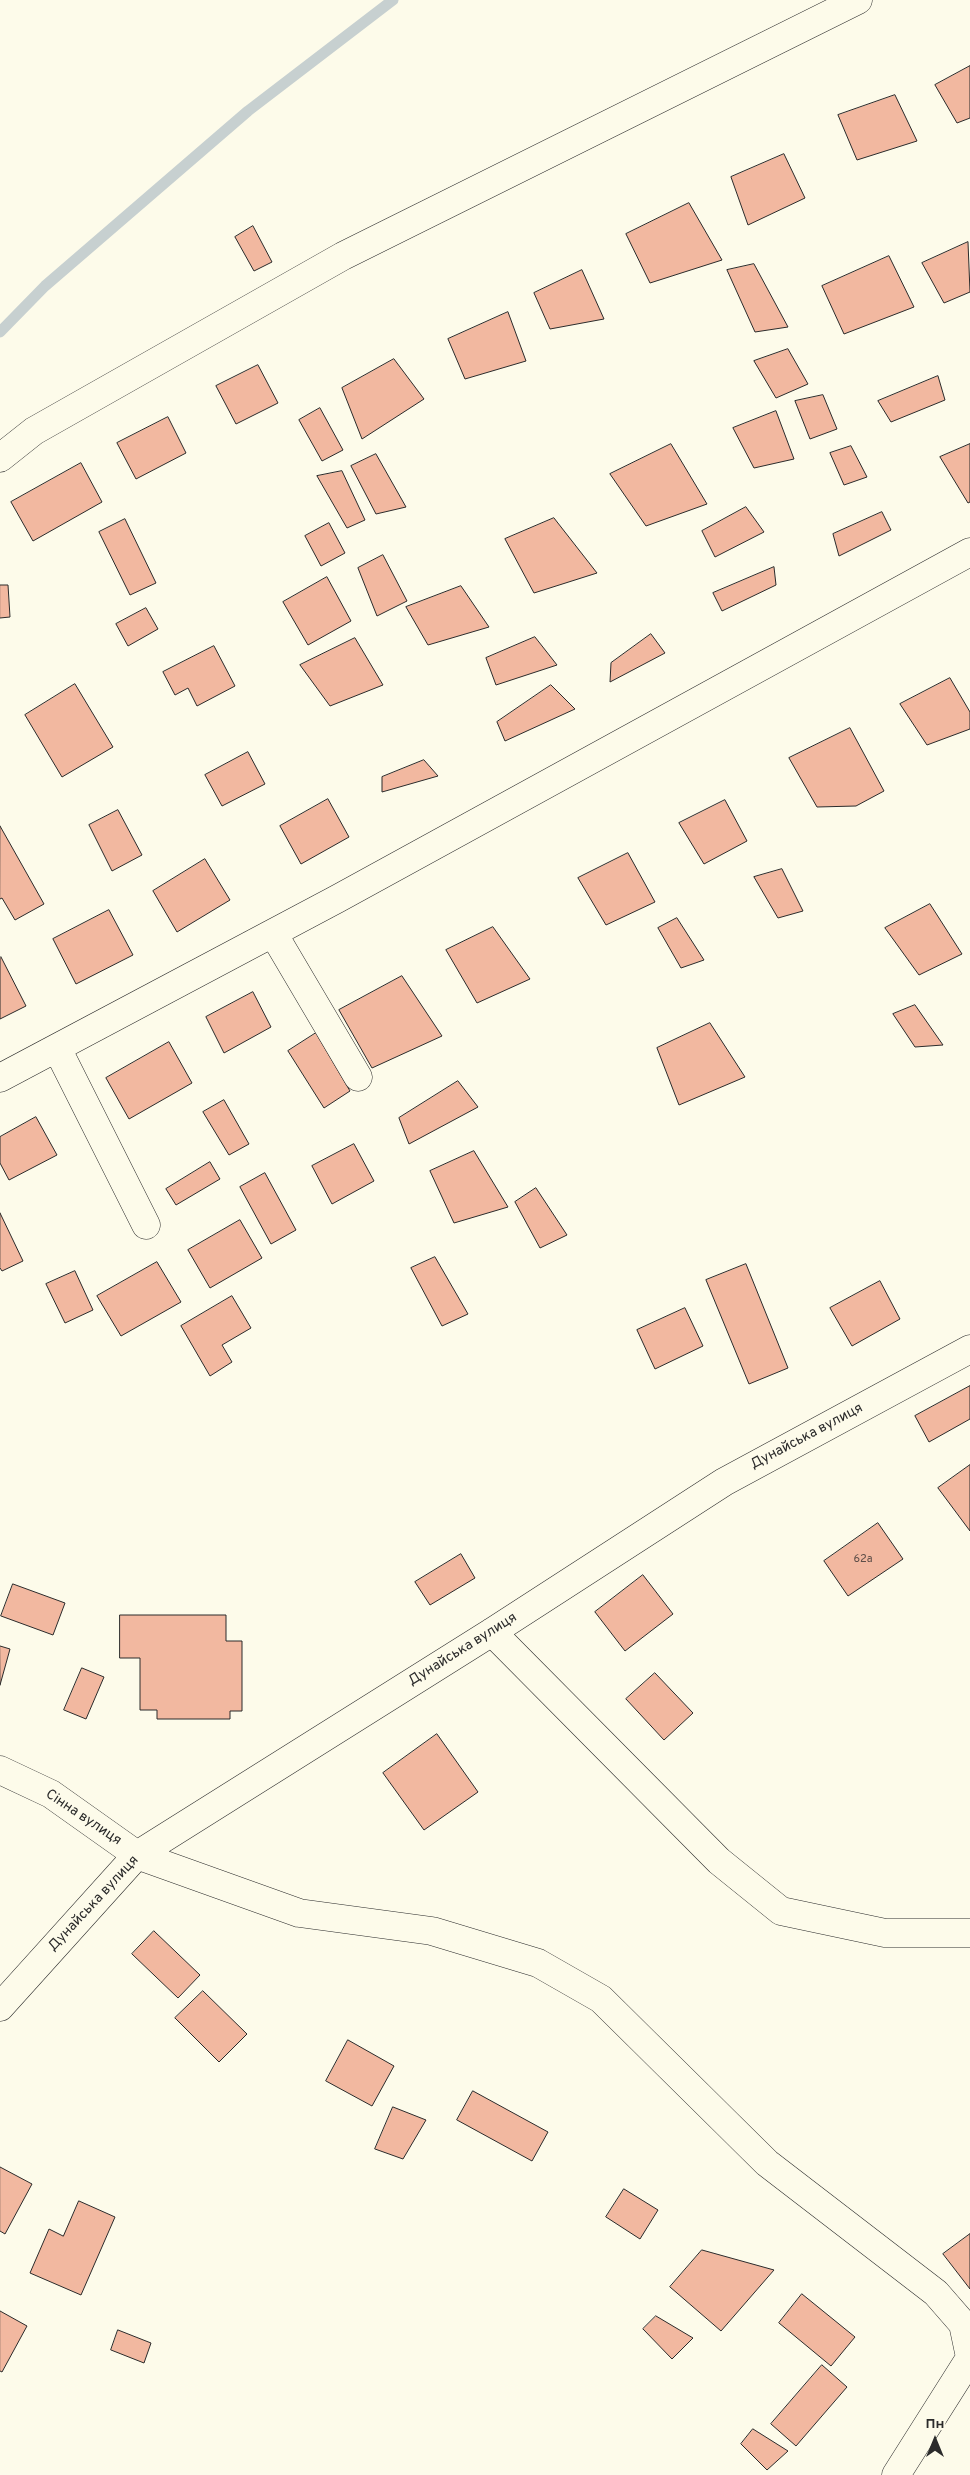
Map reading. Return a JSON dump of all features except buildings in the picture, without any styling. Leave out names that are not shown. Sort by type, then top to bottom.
[{"type":"street","points":[[0,458],[34,431],[343,256],[858,0]]},
{"type":"street","points":[[0,1078],[273,933],[970,552]]},
{"type":"street","points":[[273,933],[358,1077]]},
{"type":"street","points":[[57,1048],[146,1225]]},
{"type":"street","name":"Дунайська вулиця","points":[[0,2007],[137,1855],[492,1632],[724,1482],[970,1349]]},
{"type":"street","points":[[492,1632],[719,1861],[781,1911],[884,1933],[970,1933]]},
{"type":"street","name":"Сінна вулиця","points":[[0,1770],[51,1794],[137,1855],[299,1913],[432,1931],[538,1963],[601,1999],[768,2162],[936,2293],[963,2324],[970,2357]]},
{"type":"street","points":[[896,2475],[970,2357]]},
{"type":"waterway","points":[[0,332],[45,286],[248,111],[393,0]]}]
